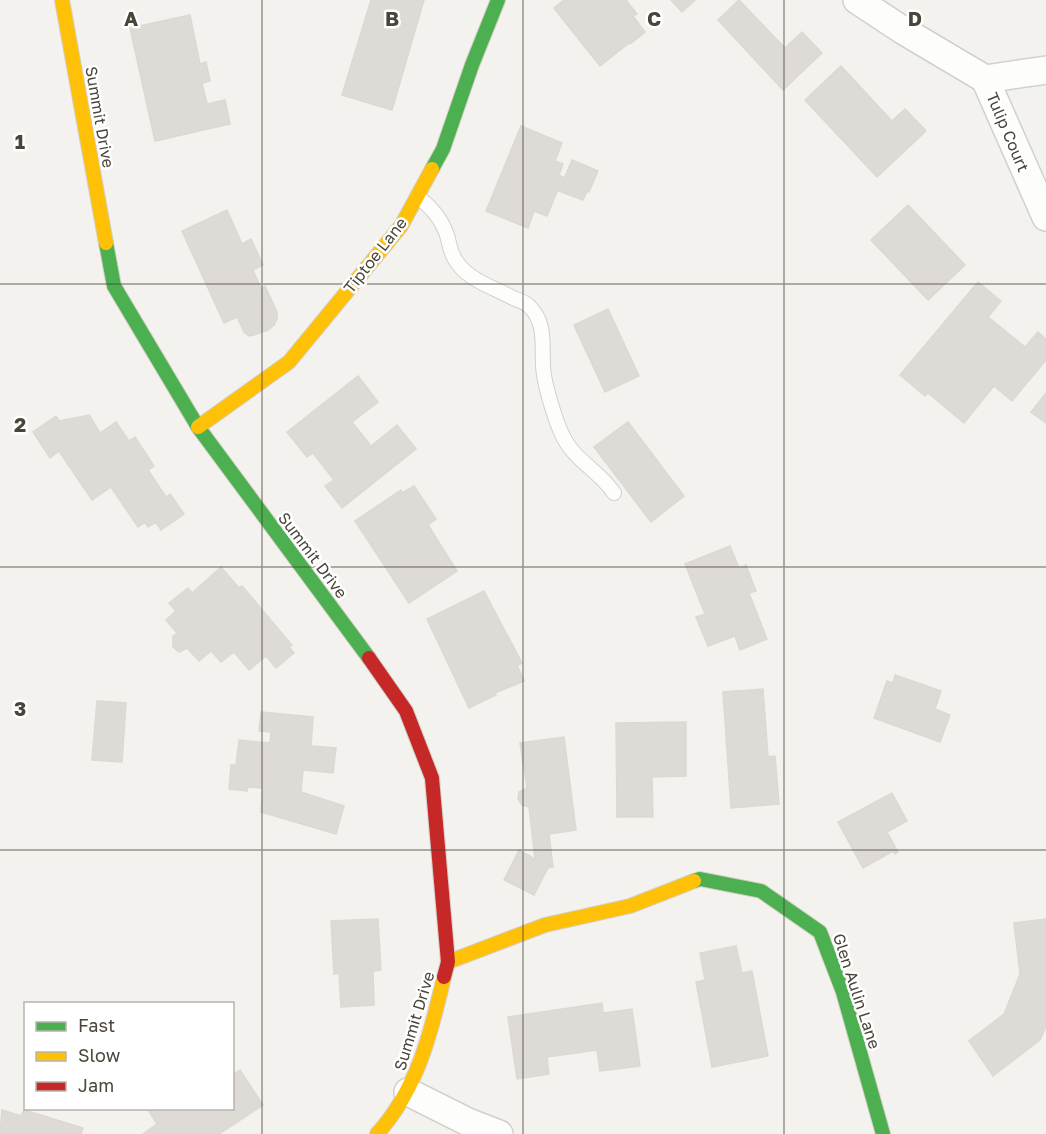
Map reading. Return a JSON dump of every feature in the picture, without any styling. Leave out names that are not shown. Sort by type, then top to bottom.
[{"type":"street","name":"Summit Drive","points":[[62,0],[114,286],[198,427],[352,634],[406,711],[432,778],[448,962],[433,1025],[408,1092],[389,1121],[377,1134]]},
{"type":"street","name":"Tiptoe Lane","points":[[198,427],[289,362],[401,226],[444,148],[472,65],[498,0]]},
{"type":"street","points":[[857,0],[985,79],[1046,70]]},
{"type":"street","name":"Tulip Court","points":[[985,79],[1046,217]]},
{"type":"street","name":"Glen Aulin Lane","points":[[448,962],[545,925],[630,906],[700,879],[761,891],[820,932],[843,992],[883,1134]]},
{"type":"street","points":[[408,1092],[468,1122],[499,1134]]},
{"type":"lane","points":[[417,196],[440,219],[450,251],[459,265],[474,278],[529,306],[540,322],[544,345],[544,375],[560,432],[575,456],[607,481],[614,493]]},
{"type":"building","points":[[371,0],[424,0],[392,110],[342,95]]},
{"type":"building","points":[[564,0],[626,0],[637,14],[633,16],[645,32],[600,66],[554,8]]},
{"type":"building","points":[[671,0],[695,0],[682,12]]},
{"type":"building","points":[[739,0],[785,48],[802,32],[822,53],[783,90],[718,20]]},
{"type":"building","points":[[190,15],[200,64],[206,62],[210,81],[202,83],[207,104],[225,100],[230,124],[155,141],[130,28]]},
{"type":"building","points":[[841,66],[892,121],[905,109],[926,131],[877,177],[805,100]]},
{"type":"building","points":[[521,126],[562,143],[555,161],[563,164],[559,175],[563,177],[547,216],[534,211],[528,228],[486,211]]},
{"type":"building","points":[[572,160],[598,171],[583,200],[559,191]]},
{"type":"building","points":[[908,205],[965,265],[928,300],[871,240]]},
{"type":"building","points":[[227,210],[242,244],[251,239],[263,265],[253,270],[261,288],[265,286],[277,312],[274,325],[268,330],[249,336],[244,332],[237,317],[224,323],[182,231]]},
{"type":"building","points":[[978,282],[1001,301],[988,317],[1025,347],[1038,332],[1046,339],[1046,360],[1012,401],[994,386],[964,423],[928,393],[925,396],[900,375]]},
{"type":"building","points":[[608,309],[639,376],[605,392],[574,325]]},
{"type":"building","points":[[358,376],[378,402],[352,422],[371,446],[397,425],[416,449],[342,508],[325,486],[334,480],[313,453],[307,457],[287,432]]},
{"type":"building","points":[[1046,393],[1046,423],[1031,412]]},
{"type":"building","points":[[89,415],[100,433],[116,422],[129,441],[135,437],[154,466],[148,470],[166,497],[170,494],[184,514],[161,530],[156,522],[148,527],[145,522],[138,527],[111,487],[92,500],[59,451],[50,458],[33,432],[56,416],[59,421]]},
{"type":"building","points":[[628,422],[684,496],[651,522],[594,447]]},
{"type":"building","points":[[414,486],[436,519],[428,525],[457,571],[409,603],[355,521],[401,490],[402,493]]},
{"type":"building","points":[[730,546],[739,568],[746,565],[756,591],[749,593],[767,639],[740,650],[735,636],[708,646],[696,617],[705,614],[685,564]]},
{"type":"building","points":[[221,567],[239,588],[242,586],[292,645],[289,647],[294,653],[276,668],[266,656],[249,670],[234,652],[221,662],[211,651],[199,661],[187,648],[179,652],[173,647],[173,636],[177,633],[166,620],[176,611],[169,603],[188,588],[192,593]]},
{"type":"building","points":[[484,591],[522,663],[517,665],[524,681],[495,693],[496,695],[469,708],[427,619]]},
{"type":"building","points":[[895,675],[941,691],[935,709],[950,715],[940,742],[874,718],[887,681],[893,683]]},
{"type":"building","points":[[763,689],[768,757],[775,756],[779,804],[731,808],[723,692]]},
{"type":"building","points":[[97,701],[126,703],[122,762],[92,760]]},
{"type":"building","points":[[261,712],[313,717],[311,746],[336,748],[333,773],[303,770],[301,792],[344,806],[336,834],[261,812],[263,788],[247,787],[247,791],[229,789],[231,765],[236,765],[239,740],[270,743],[271,732],[259,731]]},
{"type":"building","points":[[686,722],[686,776],[652,777],[653,817],[617,817],[616,723]]},
{"type":"building","points":[[564,737],[576,830],[549,834],[553,867],[548,868],[534,895],[504,880],[519,850],[535,859],[529,807],[522,805],[518,799],[519,792],[527,788],[520,743]]},
{"type":"building","points":[[892,793],[907,821],[887,832],[898,852],[895,854],[893,851],[863,868],[838,822]]},
{"type":"building","points":[[378,919],[381,970],[373,971],[374,1005],[341,1007],[339,973],[334,974],[331,921]]},
{"type":"building","points":[[1046,919],[1046,1026],[1040,1040],[993,1076],[969,1041],[1004,1014],[1020,974],[1014,923]]},
{"type":"building","points":[[736,946],[742,973],[752,971],[768,1056],[712,1067],[696,982],[705,980],[700,953]]},
{"type":"building","points":[[602,1003],[603,1013],[632,1009],[640,1066],[600,1071],[597,1050],[547,1057],[549,1074],[517,1079],[508,1017]]},
{"type":"building","points":[[240,1070],[263,1105],[219,1134],[143,1134],[157,1124],[148,1110],[234,1110],[234,1074]]},
{"type":"building","points":[[2,1110],[21,1116],[24,1110],[83,1128],[81,1134],[0,1134]]},
{"type":"traffic: fast","points":[[432,169],[443,149],[472,65],[498,0]]},
{"type":"traffic: fast","points":[[106,243],[114,286],[198,427],[369,658]]},
{"type":"traffic: fast","points":[[694,881],[700,879],[761,891],[820,932],[843,992],[883,1134]]},
{"type":"traffic: slow","points":[[62,0],[106,243]]},
{"type":"traffic: slow","points":[[198,427],[289,362],[401,226],[432,169]]},
{"type":"traffic: slow","points":[[448,962],[545,925],[630,906],[694,881]]},
{"type":"traffic: slow","points":[[377,1134],[403,1099],[421,1060],[444,977]]},
{"type":"traffic: jam","points":[[369,658],[406,711],[432,778],[448,962],[444,977]]}]
